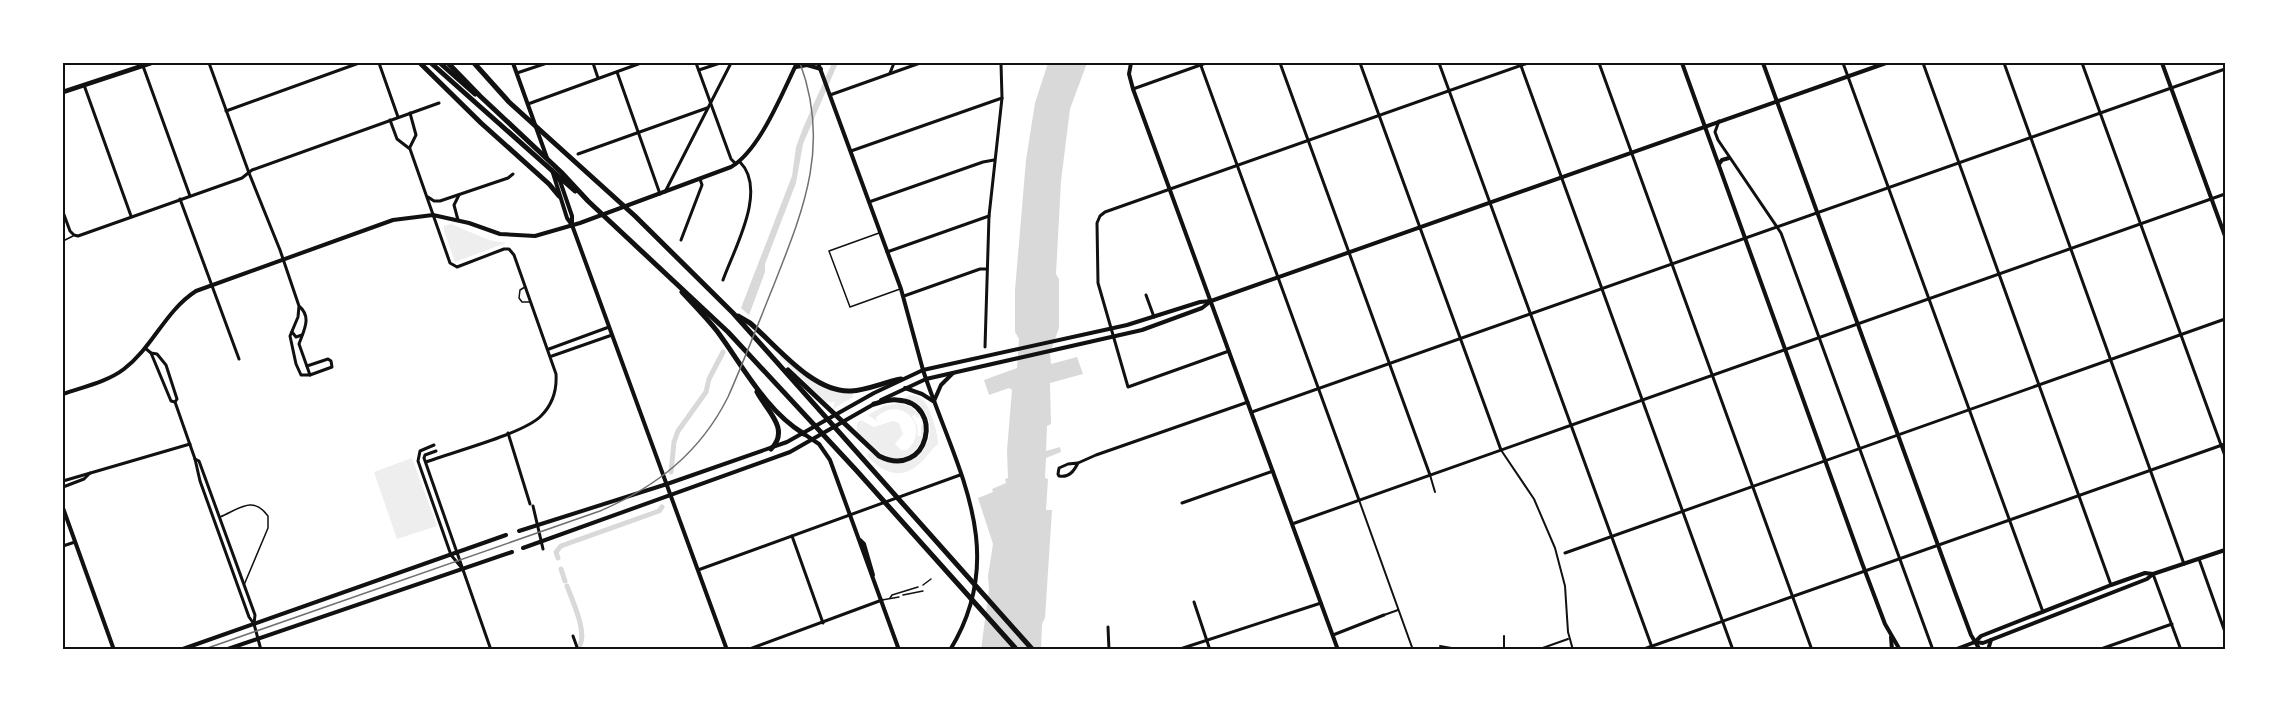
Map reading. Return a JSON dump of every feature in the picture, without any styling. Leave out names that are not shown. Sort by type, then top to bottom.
[{"type":"highway","points":[[420,63],[559,196]]},
{"type":"highway","points":[[431,63],[526,149],[588,201]]},
{"type":"highway","points":[[440,63],[471,92],[480,96]]},
{"type":"highway","points":[[448,63],[666,276],[716,331],[754,385],[778,426],[778,440],[771,448]]},
{"type":"highway","points":[[474,63],[509,102],[634,216],[733,312],[1033,650]]},
{"type":"highway","points":[[666,276],[698,302],[728,332],[1017,650]]},
{"type":"highway","points":[[733,312],[750,322],[815,381],[829,388],[856,391],[901,379]]},
{"type":"highway","points":[[767,350],[879,456],[896,461],[912,457],[924,444],[927,425],[922,413],[914,405],[898,400],[874,404]]},
{"type":"highway","points":[[754,385],[778,413],[804,434]]},
{"type":"main road","points":[[63,93],[151,63]]},
{"type":"main road","points":[[513,63],[567,218],[572,225],[727,650]]},
{"type":"main road","points":[[791,63],[796,66],[807,65],[821,69]]},
{"type":"main road","points":[[818,63],[901,289],[926,378],[971,505],[977,532],[978,560],[975,589],[965,621],[950,650]]},
{"type":"main road","points":[[1131,63],[1129,70],[1133,89],[1338,650]]},
{"type":"main road","points":[[1682,63],[1866,570],[1891,636],[1900,650]]},
{"type":"main road","points":[[1763,63],[1938,545],[1974,642],[1980,650]]},
{"type":"main road","points":[[519,531],[771,448],[804,434],[860,400],[924,370],[1119,327],[1200,302],[1211,301],[1886,63]]},
{"type":"main road","points":[[2162,63],[2225,237]]},
{"type":"main road","points":[[63,394],[118,373],[146,348],[167,316],[184,298],[196,291],[393,220],[433,215],[458,220],[500,234],[516,237],[535,236],[660,194],[738,163],[755,145],[796,66]]},
{"type":"main road","points":[[1719,164],[1723,159],[1729,158]]},
{"type":"main road","points":[[553,175],[560,181],[572,216],[572,225]]},
{"type":"main road","points":[[523,548],[772,459],[813,440],[904,387],[926,378],[1120,335],[1157,325],[1202,308],[1211,301]]},
{"type":"main road","points":[[934,402],[941,385],[956,371]]},
{"type":"main road","points":[[904,387],[934,402]]},
{"type":"main road","points":[[804,434],[828,455],[900,650]]},
{"type":"main road","points":[[63,508],[114,650]]},
{"type":"main road","points":[[180,650],[506,535]]},
{"type":"main road","points":[[1974,642],[1983,643],[2147,579],[2153,574],[2225,550]]},
{"type":"main road","points":[[225,650],[512,552]]},
{"type":"main road","points":[[1954,650],[1974,642],[1981,636],[2111,585],[2145,573],[2153,574]]},
{"type":"main road","points":[[2106,594],[2111,585]]},
{"type":"main road","points":[[2043,612],[2049,617]]},
{"type":"main road","points":[[1891,636],[1892,650]]},
{"type":"main road","points":[[1988,650],[1991,640]]},
{"type":"street","points":[[209,63],[306,320],[300,346],[310,375]]},
{"type":"street","points":[[226,111],[359,63]]},
{"type":"street","points":[[379,63],[398,117]]},
{"type":"street","points":[[517,74],[548,63]]},
{"type":"street","points":[[593,63],[598,78]]},
{"type":"street","points":[[528,104],[617,72],[629,65],[641,63]]},
{"type":"street","points":[[696,63],[731,159],[745,168],[750,184],[752,202],[723,280]]},
{"type":"street","points":[[699,70],[720,63]]},
{"type":"street","points":[[665,192],[731,63]]},
{"type":"street","points":[[890,74],[894,63]]},
{"type":"street","points":[[829,93],[920,63]]},
{"type":"street","points":[[985,347],[989,216],[1002,98],[1001,63]]},
{"type":"street","points":[[1133,89],[1206,63]]},
{"type":"street","points":[[1280,63],[1436,492]]},
{"type":"street","points":[[1360,63],[1501,450],[1534,499],[1558,555],[1565,586],[1569,639],[1574,650]]},
{"type":"street","points":[[1439,63],[1652,648]]},
{"type":"street","points":[[1229,351],[1128,387],[1098,283],[1098,219],[1105,212],[1528,63]]},
{"type":"street","points":[[1599,63],[1812,650]]},
{"type":"street","points":[[1843,63],[2043,612]]},
{"type":"street","points":[[1923,63],[2111,585]]},
{"type":"street","points":[[2004,63],[2184,564]]},
{"type":"street","points":[[2082,63],[2223,445],[2225,456]]},
{"type":"street","points":[[1201,64],[1413,650]]},
{"type":"street","points":[[1520,64],[1733,650]]},
{"type":"street","points":[[143,66],[190,196]]},
{"type":"street","points":[[1252,412],[2225,69]]},
{"type":"street","points":[[617,72],[660,194]]},
{"type":"street","points":[[84,86],[132,217]]},
{"type":"street","points":[[850,151],[1002,98]]},
{"type":"street","points":[[63,212],[74,236],[242,178],[252,170],[439,103]]},
{"type":"street","points":[[578,154],[707,108]]},
{"type":"street","points":[[410,113],[416,135],[410,149]]},
{"type":"street","points":[[390,120],[397,139],[410,149],[451,264],[457,267],[504,249],[509,249],[515,257],[556,371],[557,383],[549,406],[535,421],[426,462]]},
{"type":"street","points":[[1719,122],[1715,134],[1729,158],[1778,227],[1933,650]]},
{"type":"street","points":[[869,202],[994,160]]},
{"type":"street","points":[[426,195],[437,201],[508,178],[513,174]]},
{"type":"street","points":[[681,240],[702,185],[700,179]]},
{"type":"street","points":[[458,220],[454,204],[460,194]]},
{"type":"street","points":[[1292,524],[2225,194]]},
{"type":"street","points":[[180,200],[239,359]]},
{"type":"street","points":[[887,252],[989,216]]},
{"type":"street","points":[[903,296],[980,269],[987,269]]},
{"type":"street","points":[[1146,295],[1154,317]]},
{"type":"street","points":[[299,306],[298,317],[290,336],[298,369],[303,376],[332,367],[328,359],[307,366]]},
{"type":"street","points":[[1558,555],[2225,319]]},
{"type":"street","points":[[549,349],[609,327]]},
{"type":"street","points":[[292,332],[298,337],[303,335]]},
{"type":"street","points":[[552,356],[612,335]]},
{"type":"street","points":[[146,348],[151,353],[171,401],[175,402]]},
{"type":"street","points":[[151,353],[157,354],[165,365],[199,478],[249,617],[254,624],[261,650]]},
{"type":"street","points":[[1077,463],[1075,470],[1068,476],[1059,476],[1057,471],[1063,466],[1248,402]]},
{"type":"street","points":[[508,433],[538,524],[543,549]]},
{"type":"street","points":[[63,481],[190,444]]},
{"type":"street","points":[[434,445],[420,451],[418,460],[452,555],[462,568]]},
{"type":"street","points":[[1641,650],[2223,445]]},
{"type":"street","points":[[436,451],[425,455],[426,462],[491,650]]},
{"type":"street","points":[[195,459],[199,461],[255,615],[254,624]]},
{"type":"street","points":[[1182,503],[1273,471]]},
{"type":"street","points":[[63,487],[84,479],[91,472]]},
{"type":"street","points":[[698,570],[960,475]]},
{"type":"street","points":[[792,536],[823,623]]},
{"type":"street","points":[[63,546],[75,542]]},
{"type":"street","points":[[2199,559],[2225,632]]},
{"type":"street","points":[[2153,574],[2181,650]]},
{"type":"street","points":[[747,650],[882,600]]},
{"type":"street","points":[[1194,602],[1210,650]]},
{"type":"street","points":[[1178,650],[1321,603]]},
{"type":"street","points":[[1333,635],[1398,610]]},
{"type":"street","points":[[2098,650],[2172,624]]},
{"type":"street","points":[[1107,627],[1109,650]]},
{"type":"street","points":[[573,636],[578,650]]},
{"type":"street","points":[[1504,636],[1504,650]]},
{"type":"street","points":[[1537,650],[1569,639]]},
{"type":"street","points":[[1440,646],[1463,650]]},
{"type":"lane","points":[[880,232],[829,251],[832,262],[850,307],[901,289]]},
{"type":"lane","points":[[63,241],[74,236]]},
{"type":"lane","points":[[526,286],[520,290],[519,298],[524,303],[532,302]]},
{"type":"lane","points":[[219,517],[245,506],[257,504],[267,513],[270,521],[244,585]]},
{"type":"lane","points":[[923,585],[931,579]]},
{"type":"lane","points":[[890,598],[892,595],[918,587]]},
{"type":"lane","points":[[903,596],[923,591]]},
{"type":"lane","points":[[882,600],[899,597]]},
{"type":"shaded area","points":[[832,63],[838,63],[803,144],[796,183],[765,264],[765,272],[749,315],[741,308],[792,176],[796,147],[803,128]]},
{"type":"shaded area","points":[[1048,63],[1087,63],[1070,109],[1061,181],[1056,274],[1059,279],[1059,328],[1050,353],[1051,364],[1077,357],[1083,374],[1050,383],[1051,424],[1047,426],[1046,451],[1060,447],[1061,452],[1046,458],[1045,478],[1048,479],[1046,510],[1052,510],[1041,650],[981,650],[993,544],[978,498],[993,492],[992,489],[1006,483],[1005,479],[1008,478],[1007,450],[1012,390],[1009,388],[989,395],[984,380],[1017,368],[1019,339],[1015,332],[1015,290],[1026,160],[1035,103]]},
{"type":"shaded area","points":[[451,224],[489,240],[506,243],[455,262],[444,231],[444,226]]},
{"type":"shaded area","points":[[782,355],[814,382],[832,390],[853,393],[853,397],[833,409],[835,402],[826,402],[780,357]]},
{"type":"shaded area","points":[[909,395],[918,396],[928,407],[938,444],[921,463],[911,470],[891,472],[872,461],[867,456],[870,452],[888,462],[904,462],[917,456],[926,445],[930,432],[928,418],[920,406],[904,398]]},
{"type":"shaded area","points":[[900,403],[913,408],[920,415],[917,418],[915,414],[912,416],[917,426],[918,436],[921,436],[921,425],[924,424],[923,432],[918,447],[913,452],[900,458],[892,458],[876,450],[857,433],[857,423],[861,420],[874,427],[893,421],[899,423],[903,434],[895,444],[901,450],[907,450],[914,441],[916,432],[915,424],[910,416],[895,409],[886,411],[876,418],[877,421],[868,415],[884,406]]},
{"type":"shaded area","points":[[412,458],[437,526],[397,539],[374,472]]},
{"type":"waterway","points":[[671,472],[674,442],[678,431],[706,392],[709,379],[723,352]]},
{"type":"waterway","points":[[558,558],[556,552],[561,546],[659,511],[662,507]]},
{"type":"waterway","points":[[561,569],[565,581]]},
{"type":"waterway","points":[[567,586],[582,632],[580,645]]},
{"type":"railway","points":[[202,650],[600,511],[640,491],[658,479],[690,451],[717,417],[728,397],[784,259],[803,205],[813,150],[813,122],[809,93],[800,63]]}]
